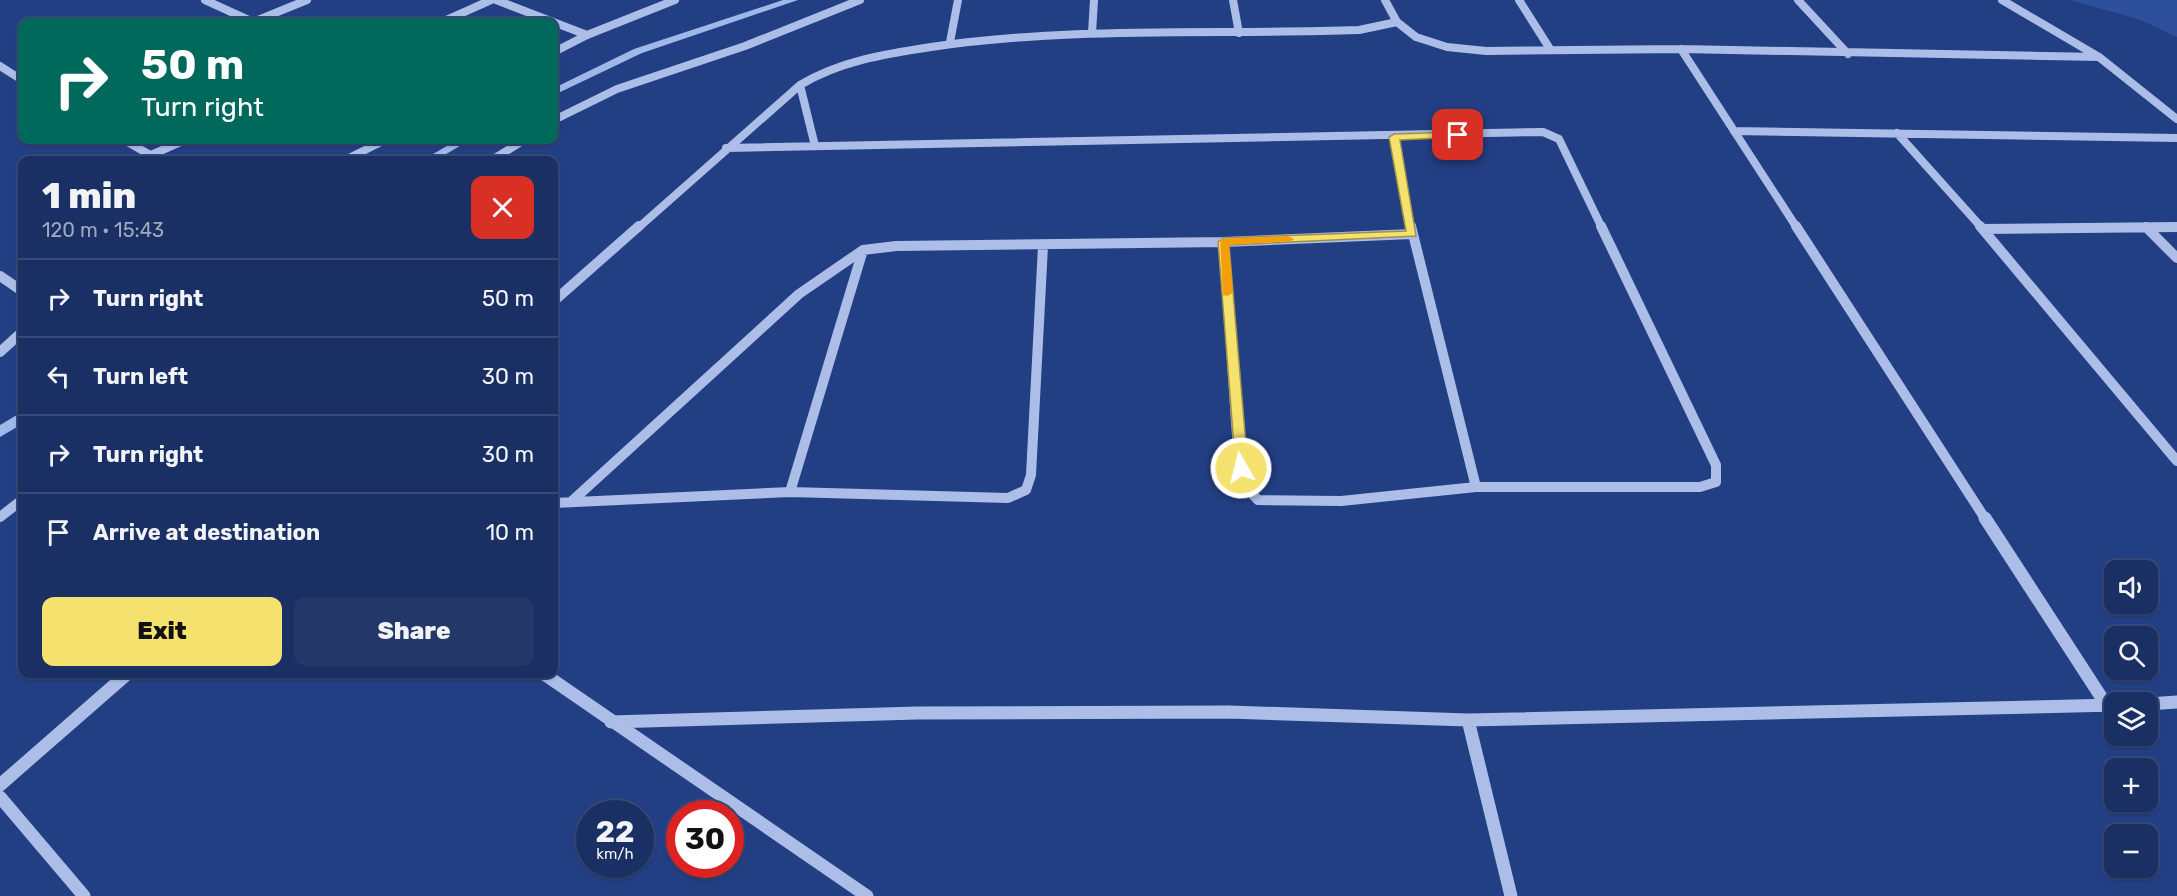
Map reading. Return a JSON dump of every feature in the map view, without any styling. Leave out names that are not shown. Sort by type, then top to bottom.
[{"type":"street","points":[[205,0],[244,18]]},
{"type":"street","points":[[263,18],[307,0]]},
{"type":"street","points":[[451,18],[494,0],[542,18]]},
{"type":"street","points":[[558,50],[587,35],[675,0]]},
{"type":"street","points":[[558,118],[588,99],[643,78],[795,28],[860,0]]},
{"type":"street","points":[[950,42],[958,0]]},
{"type":"street","points":[[1092,33],[1094,0]]},
{"type":"street","points":[[1233,0],[1239,33]]},
{"type":"street","points":[[1385,0],[1397,22],[1416,37],[1447,47],[1486,51],[1681,49],[1848,54],[2099,57]]},
{"type":"street","points":[[1519,0],[1550,49]]},
{"type":"street","points":[[1798,0],[1848,54]]},
{"type":"street","points":[[2002,0],[2099,57],[2177,119]]},
{"type":"street","points":[[558,297],[800,85],[818,73],[849,62],[950,42],[1092,33],[1359,30],[1397,22]]},
{"type":"street","points":[[558,24],[587,35]]},
{"type":"street","points":[[1681,49],[2104,695]]},
{"type":"street","points":[[0,66],[18,77]]},
{"type":"street","points":[[800,85],[815,146]]},
{"type":"street","points":[[726,148],[1394,137],[1543,132],[1559,139],[1716,465],[1716,482],[1700,487],[1476,487],[1341,501],[1258,501],[1244,485],[1238,451],[1224,242]]},
{"type":"street","points":[[1734,132],[2177,138]]},
{"type":"street","points":[[1897,133],[1983,229],[2177,461]]},
{"type":"street","points":[[1394,137],[1412,234],[1476,487]]},
{"type":"street","points":[[131,144],[151,155],[176,144]]},
{"type":"street","points":[[353,156],[377,144]]},
{"type":"street","points":[[498,156],[518,144]]},
{"type":"street","points":[[1983,229],[2177,226]]},
{"type":"street","points":[[2146,227],[2177,258]]},
{"type":"street","points":[[572,501],[799,294],[826,273],[864,250],[896,246],[1224,242],[1412,234]]},
{"type":"street","points":[[558,503],[790,492],[1008,498],[1026,490],[1031,475],[1043,246]]},
{"type":"street","points":[[790,492],[864,250]]},
{"type":"street","points":[[0,276],[18,288]]},
{"type":"street","points":[[0,352],[18,336]]},
{"type":"street","points":[[0,517],[18,503]]},
{"type":"street","points":[[0,785],[123,678]]},
{"type":"street","points":[[550,678],[867,896]]},
{"type":"street","points":[[2158,703],[2177,702]]},
{"type":"street","points":[[611,722],[916,713],[1195,712],[1467,720],[2104,706]]},
{"type":"street","points":[[1467,720],[1511,896]]},
{"type":"street","points":[[0,797],[84,896]]},
{"type":"shaded area","points":[[2070,0],[2177,0],[2177,37],[2138,19]]},
{"type":"waterway","points":[[558,90],[638,51],[793,0]]},
{"type":"waterway","points":[[436,156],[457,144]]},
{"type":"waterway","points":[[0,432],[18,420]]},
{"type":"slow traffic","points":[[1227,293],[1224,242],[1288,239]]},
{"type":"route","points":[[1241,468],[1224,242],[1412,234],[1394,137],[1458,135]]}]
